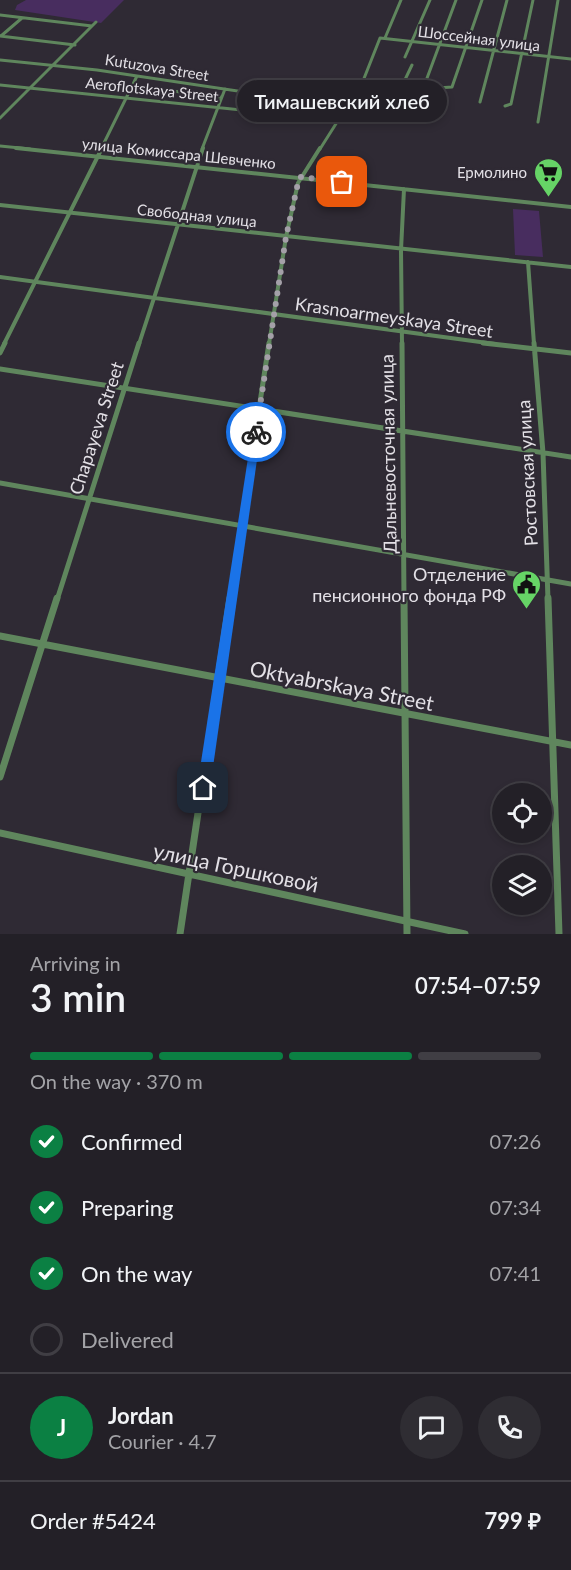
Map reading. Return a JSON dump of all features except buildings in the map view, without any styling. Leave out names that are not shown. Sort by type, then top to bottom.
[{"type":"street","name":"Шоссейная улица","points":[[385,38],[401,0]]},
{"type":"street","points":[[405,57],[430,0]]},
{"type":"street","points":[[423,89],[456,0]]},
{"type":"street","points":[[362,82],[423,89],[452,87],[482,0]]},
{"type":"street","points":[[480,102],[507,0]]},
{"type":"street","points":[[505,106],[511,104],[533,0]]},
{"type":"street","points":[[538,122],[558,0]]},
{"type":"street","points":[[0,15],[92,26]]},
{"type":"street","points":[[0,36],[22,18]]},
{"type":"street","points":[[0,118],[96,22]]},
{"type":"street","points":[[0,36],[75,45]]},
{"type":"street","name":"Шоссейная улица","points":[[180,934],[273,315],[286,237],[301,177],[362,82],[380,38],[571,59]]},
{"type":"street","name":"Kutuzova Street","points":[[0,60],[137,76],[311,102]]},
{"type":"street","points":[[402,86],[412,65]]},
{"type":"street","points":[[0,353],[137,76]]},
{"type":"street","name":"Aeroflotskaya Street","points":[[0,85],[338,120]]},
{"type":"street","points":[[132,86],[221,97]]},
{"type":"street","name":"Chapayeva Street","points":[[0,777],[45,644],[89,498],[196,166],[225,89]]},
{"type":"street","name":"улица Комиссара Шевченко","points":[[0,146],[571,207]]},
{"type":"street","name":"Дальневосточная улица","points":[[404,189],[401,250],[401,430],[407,934]]},
{"type":"street","name":"Свободная улица","points":[[0,205],[571,267]]},
{"type":"street","name":"Ростовская улица","points":[[528,262],[543,453],[559,934]]},
{"type":"street","name":"Krasnoarmeyskaya Street","points":[[0,277],[402,333],[571,353]]},
{"type":"street","points":[[0,369],[571,457]]},
{"type":"street","points":[[0,483],[571,584]]},
{"type":"street","name":"Oktyabrskaya Street","points":[[0,636],[571,745]]},
{"type":"street","name":"улица Горшковой","points":[[0,833],[465,934]]},
{"type":"shaded area","points":[[26,0],[124,0],[101,23],[15,10],[17,5]]},
{"type":"shaded area","points":[[513,209],[539,211],[543,257],[515,255]]},
{"type":"way so far","points":[[256,432],[286,237],[298,183],[301,177],[342,182]]},
{"type":"place","name":"Тимашевский хлеб","points":[[342,182]]},
{"type":"place","name":"Ермолино","points":[[548,198]]},
{"type":"place","name":"Отделение пенсионного фонда РФ","points":[[527,610]]},
{"type":"route","points":[[203,788],[256,432]]}]
